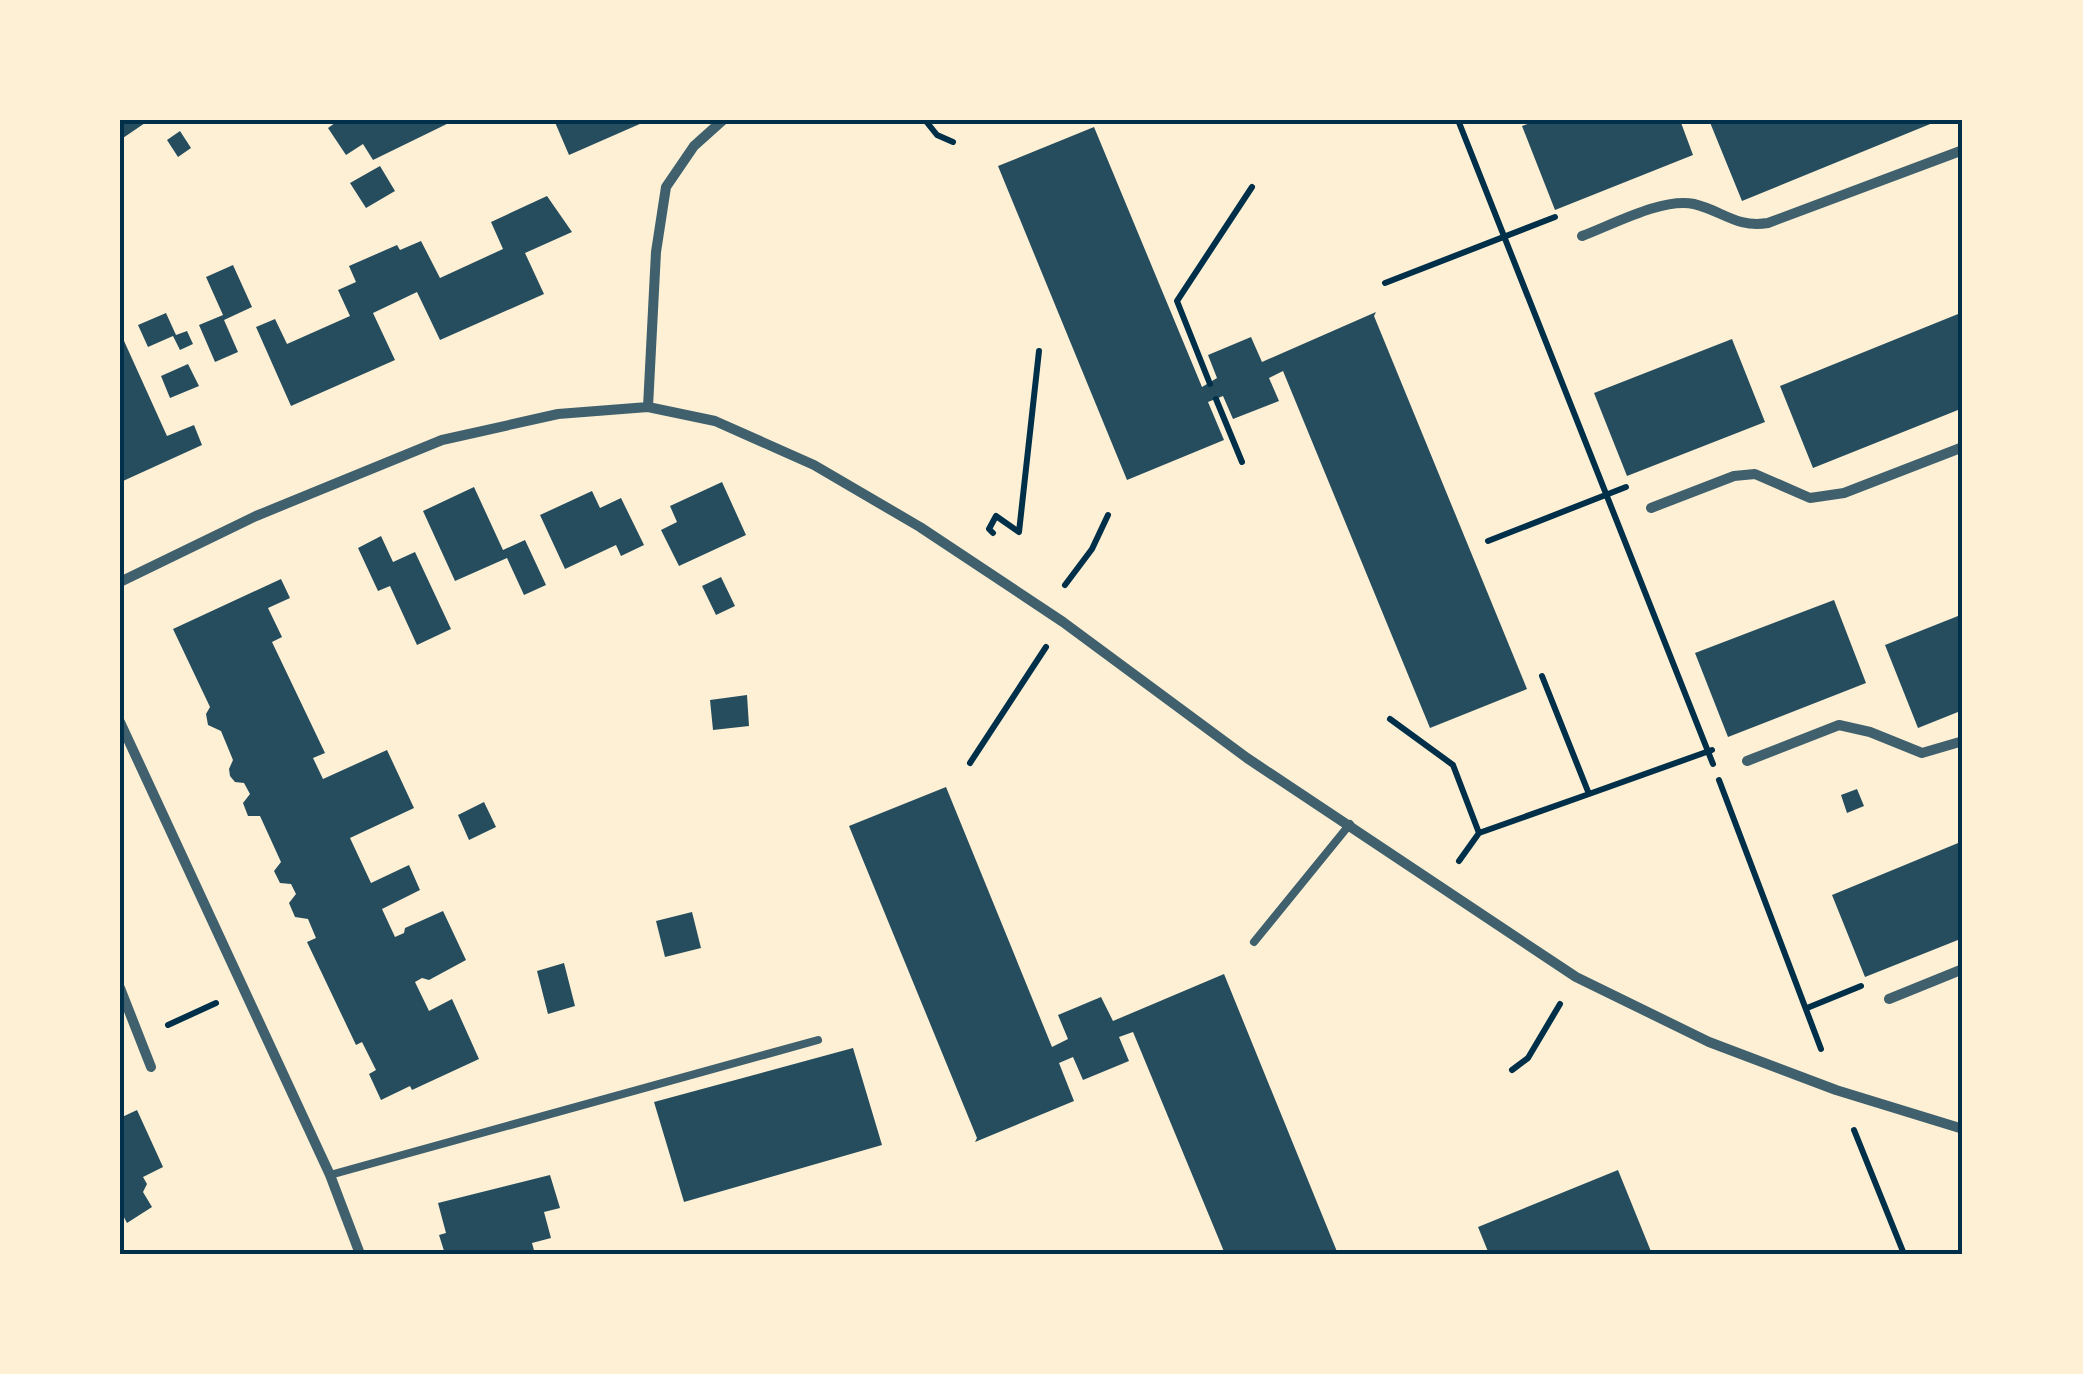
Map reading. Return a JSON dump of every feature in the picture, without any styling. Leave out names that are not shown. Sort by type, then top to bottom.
[{"type":"street","points":[[648,407],[656,252],[666,187],[694,146],[723,120]]},
{"type":"street","points":[[1582,236],[1665,204],[1692,204],[1749,226],[1768,224],[1963,150]]},
{"type":"street","points":[[120,582],[256,516],[442,440],[558,414],[648,407],[715,421],[814,465],[920,527],[1063,622],[1247,758],[1576,978],[1709,1042],[1836,1090],[1963,1129]]},
{"type":"street","points":[[1651,508],[1734,476],[1755,474],[1810,498],[1844,493],[1963,446]]},
{"type":"street","points":[[120,722],[330,1174],[360,1254]]},
{"type":"street","points":[[1747,761],[1838,724],[1922,753],[1963,741]]},
{"type":"street","points":[[1890,999],[1963,969]]},
{"type":"street","points":[[120,988],[151,1067]]},
{"type":"lane","points":[[1254,942],[1350,824]]},
{"type":"lane","points":[[330,1174],[818,1040]]},
{"type":"path","points":[[925,120],[937,135],[953,142]]},
{"type":"path","points":[[1458,120],[1708,752],[1836,1090],[1904,1254]]},
{"type":"path","points":[[1210,384],[1177,301],[1252,188]]},
{"type":"path","points":[[1386,283],[1504,235]]},
{"type":"path","points":[[1004,540],[989,530],[996,516],[1019,532],[1040,351]]},
{"type":"path","points":[[1216,399],[1242,462]]},
{"type":"path","points":[[1488,541],[1640,482],[1651,508]]},
{"type":"path","points":[[1064,585],[1092,549],[1108,516]]},
{"type":"path","points":[[970,763],[1083,598],[1050,574]]},
{"type":"path","points":[[1542,676],[1588,794]]},
{"type":"path","points":[[1390,718],[1452,765],[1478,833],[1740,740],[1747,761]]},
{"type":"path","points":[[1512,1070],[1528,1058],[1576,978]]},
{"type":"path","points":[[1806,1008],[1875,981],[1890,999]]},
{"type":"path","points":[[140,1038],[244,990]]},
{"type":"building","points":[[120,120],[144,120],[145,123],[120,140]]},
{"type":"building","points":[[339,120],[455,120],[373,160],[363,144],[346,155],[328,128]]},
{"type":"building","points":[[554,120],[641,120],[642,123],[569,155]]},
{"type":"building","points":[[1538,120],[1680,120],[1693,155],[1555,210],[1522,126]]},
{"type":"building","points":[[1709,120],[1940,120],[1742,201]]},
{"type":"building","points":[[1094,127],[1202,387],[1217,378],[1208,355],[1251,337],[1262,362],[1376,312],[1374,316],[1527,689],[1430,728],[1283,371],[1269,378],[1279,401],[1233,419],[1223,396],[1208,402],[1224,440],[1127,480],[998,166]]},
{"type":"building","points":[[180,131],[191,148],[178,157],[167,140]]},
{"type":"building","points":[[380,166],[395,191],[366,208],[350,183]]},
{"type":"building","points":[[547,196],[572,232],[525,253],[544,294],[440,340],[417,292],[373,313],[395,360],[291,406],[256,327],[275,319],[287,344],[350,316],[338,290],[356,282],[349,266],[397,245],[400,250],[421,241],[440,278],[503,249],[491,222]]},
{"type":"building","points":[[233,265],[252,307],[224,320],[238,352],[215,362],[199,325],[223,315],[206,277]]},
{"type":"building","points":[[1963,312],[1963,408],[1813,468],[1780,386]]},
{"type":"building","points":[[166,313],[176,335],[187,331],[193,344],[180,350],[173,336],[148,347],[138,325]]},
{"type":"building","points":[[120,332],[167,436],[194,425],[202,445],[123,481],[120,475]]},
{"type":"building","points":[[1732,339],[1765,422],[1627,476],[1594,393]]},
{"type":"building","points":[[188,364],[199,386],[170,398],[161,376]]},
{"type":"building","points":[[722,482],[746,535],[679,566],[661,530],[677,522],[670,506]]},
{"type":"building","points":[[474,487],[503,550],[525,540],[546,585],[524,595],[507,558],[455,581],[423,511]]},
{"type":"building","points":[[592,491],[600,508],[621,498],[644,545],[621,556],[616,545],[565,569],[540,515]]},
{"type":"building","points":[[381,536],[393,562],[415,552],[451,629],[417,645],[390,586],[378,591],[358,548]]},
{"type":"building","points":[[721,577],[735,606],[716,615],[702,586]]},
{"type":"building","points":[[281,579],[290,598],[268,608],[282,637],[272,642],[325,753],[313,758],[323,779],[387,750],[414,808],[350,838],[371,883],[409,865],[420,890],[382,909],[395,937],[404,933],[405,928],[443,911],[466,960],[429,980],[415,982],[429,1011],[452,999],[479,1059],[381,1100],[369,1074],[376,1070],[362,1042],[356,1045],[307,942],[316,938],[308,919],[295,917],[289,903],[296,894],[291,884],[280,883],[274,871],[281,862],[260,816],[248,816],[243,803],[250,794],[244,783],[235,782],[230,776],[233,760],[221,731],[208,725],[206,714],[210,707],[173,629]]},
{"type":"building","points":[[1834,600],[1866,683],[1728,737],[1695,653]]},
{"type":"building","points":[[1963,614],[1963,710],[1918,728],[1885,645]]},
{"type":"building","points":[[747,695],[749,726],[713,730],[710,700]]},
{"type":"building","points":[[946,787],[1052,1047],[1068,1039],[1058,1015],[1101,997],[1113,1021],[1224,974],[1338,1254],[1225,1254],[1133,1032],[1119,1037],[1129,1061],[1083,1080],[1073,1057],[1059,1063],[1074,1101],[975,1142],[977,1138],[849,826]]},
{"type":"building","points":[[1857,789],[1864,806],[1847,813],[1841,795]]},
{"type":"building","points":[[484,802],[496,827],[469,840],[458,815]]},
{"type":"building","points":[[1963,841],[1963,938],[1865,977],[1832,895]]},
{"type":"building","points":[[692,912],[701,948],[665,957],[656,921]]},
{"type":"building","points":[[564,963],[575,1006],[548,1014],[537,971]]},
{"type":"building","points":[[853,1048],[882,1145],[684,1202],[654,1102]]},
{"type":"building","points":[[137,1110],[163,1167],[143,1177],[147,1184],[143,1192],[152,1207],[127,1223],[120,1210],[120,1118]]},
{"type":"building","points":[[1618,1170],[1652,1254],[1489,1254],[1478,1227]]},
{"type":"building","points":[[550,1175],[560,1208],[544,1212],[551,1238],[532,1243],[535,1254],[445,1254],[439,1235],[446,1233],[438,1203]]}]
